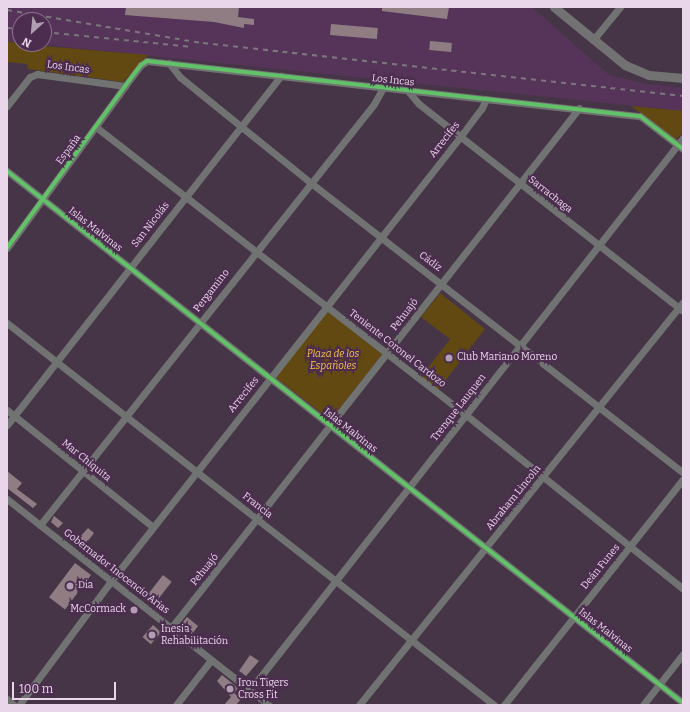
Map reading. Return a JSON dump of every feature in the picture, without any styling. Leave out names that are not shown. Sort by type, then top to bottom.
[{"type":"main road","points":[[554,7],[612,56],[637,71],[683,78]]},
{"type":"street","points":[[592,40],[620,7]]},
{"type":"street","name":"Los Incas","points":[[143,62],[169,63],[640,116],[680,147]]},
{"type":"street","name":"España","points":[[7,248],[143,62]]},
{"type":"street","name":"Cádiz","points":[[169,63],[180,78],[683,473]]},
{"type":"street","name":"Los Incas","points":[[7,106],[33,75],[125,86]]},
{"type":"street","name":"San Nicolás","points":[[7,425],[281,76]]},
{"type":"street","name":"Pergamino","points":[[40,525],[374,104],[383,88]]},
{"type":"street","name":"Sarrachaga","points":[[408,91],[419,104],[460,137],[681,307]]},
{"type":"street","name":"Arrecifes","points":[[19,705],[111,581],[460,137],[482,108],[486,99]]},
{"type":"street","name":"Pehuajó","points":[[171,628],[443,284],[579,108]]},
{"type":"street","name":"Teniente Coronel Cardozo","points":[[96,127],[466,415],[683,589]]},
{"type":"street","name":"Trenque Lauquen","points":[[250,690],[599,245],[680,147],[683,138]]},
{"type":"street","name":"Islas Malvinas","points":[[7,171],[201,322],[683,703]]},
{"type":"street","name":"Abraham Lincoln","points":[[359,705],[488,548],[681,307]]},
{"type":"street","name":"Francia","points":[[7,323],[494,705]]},
{"type":"street","name":"Mar Chiquita","points":[[7,410],[153,527]]},
{"type":"street","name":"Deán Funes","points":[[504,705],[683,479]]},
{"type":"street","name":"Gobernador Inocencio Arias","points":[[7,499],[269,705]]},
{"type":"street","points":[[643,705],[683,654]]},
{"type":"street","points":[[176,705],[211,660]]},
{"type":"street","points":[[7,699],[14,705]]},
{"type":"shaded area","points":[[7,7],[532,7],[609,75],[646,84],[683,88],[683,111],[52,46],[52,12],[12,12],[12,41],[7,41]]},
{"type":"green space","points":[[7,41],[12,42],[12,52],[52,52],[52,47],[148,55],[123,82],[28,69],[27,64],[7,62]]},
{"type":"green space","points":[[631,106],[683,111],[683,131],[676,140]]},
{"type":"green space","name":"Club Mariano Moreno","points":[[440,293],[485,329],[438,390],[421,377],[450,339],[421,317]]},
{"type":"green space","name":"Plaza de los Españoles","points":[[327,311],[382,354],[330,420],[275,377]]},
{"type":"building","points":[[126,7],[239,7],[238,17],[254,19],[254,25],[244,24],[244,28],[214,22],[125,15]]},
{"type":"building","points":[[382,7],[449,7],[447,19],[382,11]]},
{"type":"building","points":[[331,24],[378,28],[377,39],[330,35]]},
{"type":"building","points":[[430,41],[452,43],[451,52],[429,50]]},
{"type":"building","points":[[7,471],[22,483],[17,489],[37,504],[33,508],[7,488]]},
{"type":"building","points":[[54,516],[63,523],[58,528],[51,522]]},
{"type":"building","points":[[88,528],[94,533],[85,545],[78,539]]},
{"type":"building","name":"Dia","points":[[75,563],[91,575],[65,609],[49,597]]},
{"type":"building","points":[[163,575],[172,582],[153,605],[145,599]]},
{"type":"building","points":[[187,617],[198,626],[192,634],[183,628],[183,622]]},
{"type":"building","name":"Inesia Rehabilitación","points":[[153,625],[161,632],[151,644],[143,637]]},
{"type":"building","points":[[250,655],[259,661],[246,676],[239,671]]},
{"type":"building","points":[[222,675],[238,688],[234,693],[241,699],[236,705],[224,705],[231,697],[217,681]]},
{"type":"railway","points":[[7,10],[203,43],[683,96]]},
{"type":"railway","points":[[7,28],[12,28]]},
{"type":"railway","points":[[52,33],[192,47]]},
{"type":"cycle path","points":[[7,248],[125,86],[141,65],[147,61],[640,116],[683,149]]},
{"type":"cycle path","points":[[7,171],[683,703]]},
{"type":"place","name":"Club Mariano Moreno","points":[[449,358]]},
{"type":"place","name":"Dia","points":[[70,586]]},
{"type":"place","name":"McCormack","points":[[134,610]]},
{"type":"place","name":"Inesia Rehabilitación","points":[[152,635]]},
{"type":"place","name":"Iron Tigers Cross Fit","points":[[230,689]]}]
